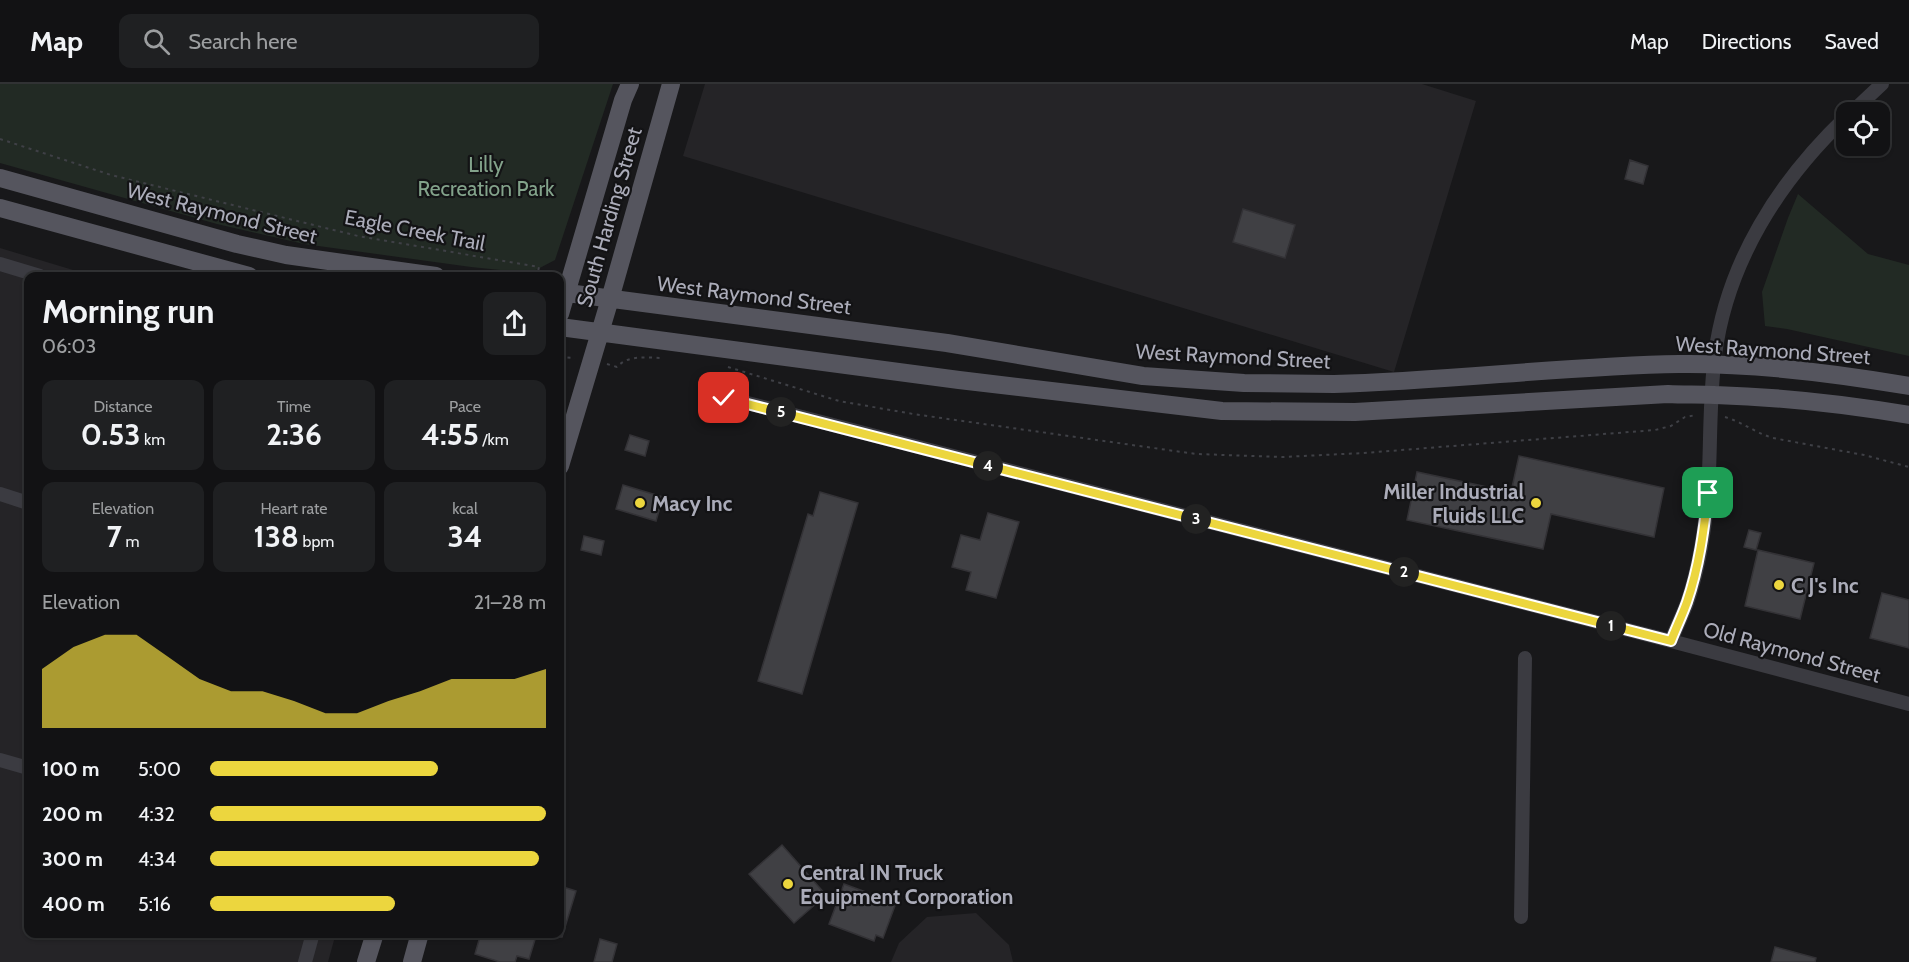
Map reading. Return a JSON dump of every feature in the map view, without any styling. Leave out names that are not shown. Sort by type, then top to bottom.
[{"type":"main road","name":"South Harding Street","points":[[564,287],[630,84]]},
{"type":"main road","name":"South Harding Street","points":[[564,453],[670,84]]},
{"type":"main road","name":"West Raymond Street","points":[[0,178],[237,244],[309,258],[408,272]]},
{"type":"main road","points":[[0,208],[234,272]]},
{"type":"main road","name":"West Raymond Street","points":[[564,293],[947,343],[1143,376],[1183,380],[1334,384],[1654,365],[1713,379],[1909,415]]},
{"type":"main road","name":"West Raymond Street","points":[[564,328],[971,382],[1222,411],[1355,412],[1668,394],[1713,379],[1839,375],[1909,386]]},
{"type":"main road","points":[[366,962],[373,938]]},
{"type":"main road","points":[[412,962],[419,938]]},
{"type":"street","points":[[1863,102],[1882,84]]},
{"type":"street","points":[[1671,641],[1687,603],[1702,539],[1708,487],[1713,379],[1719,329],[1729,295],[1755,234],[1791,177],[1836,127]]},
{"type":"street","points":[[0,264],[27,272]]},
{"type":"street","name":"Old Raymond Street","points":[[724,398],[1909,704]]},
{"type":"street","points":[[0,494],[24,502]]},
{"type":"street","points":[[1521,917],[1525,658]]},
{"type":"street","points":[[0,760],[24,767]]},
{"type":"street","points":[[305,962],[312,938]]},
{"type":"path","name":"Eagle Creek Trail","points":[[0,139],[111,175],[358,237],[539,267],[538,272]]},
{"type":"shaded area","points":[[705,84],[1422,84],[1476,101],[1394,372],[683,156]]},
{"type":"shaded area","points":[[0,248],[80,272],[24,272],[24,938],[335,938],[328,962],[0,962]]},
{"type":"shaded area","points":[[976,913],[1009,945],[1013,962],[891,962],[899,943],[927,917]]},
{"type":"green space","name":"Lilly Recreation Park","points":[[0,84],[613,84],[555,260],[532,272],[471,267],[304,244],[217,224],[0,163]]},
{"type":"green space","points":[[1798,194],[1868,254],[1909,265],[1909,356],[1765,326],[1762,292]]},
{"type":"building","points":[[1630,160],[1648,166],[1643,184],[1625,179]]},
{"type":"building","points":[[1243,209],[1295,225],[1285,258],[1233,242]]},
{"type":"building","points":[[630,435],[649,441],[645,456],[625,450]]},
{"type":"building","name":"Miller Industrial Fluids LLC","points":[[1519,456],[1664,488],[1654,537],[1551,514],[1543,549],[1407,520],[1417,472],[1511,492]]},
{"type":"building","name":"Macy Inc","points":[[623,485],[663,497],[656,521],[616,509]]},
{"type":"building","points":[[820,492],[858,503],[802,694],[758,681],[808,514],[813,516]]},
{"type":"building","points":[[988,513],[1019,522],[996,598],[966,590],[971,572],[952,567],[961,535],[980,540]]},
{"type":"building","points":[[1749,530],[1761,533],[1756,550],[1744,547]]},
{"type":"building","points":[[584,536],[604,541],[601,555],[581,550]]},
{"type":"building","name":"C J's Inc","points":[[1758,550],[1814,563],[1800,619],[1745,606]]},
{"type":"building","points":[[1882,593],[1909,600],[1909,648],[1870,638]]},
{"type":"building","name":"Central IN Truck Equipment Corporation","points":[[782,845],[826,895],[794,923],[749,874]]},
{"type":"building","points":[[844,884],[896,903],[883,938],[876,935],[874,941],[829,924]]},
{"type":"building","points":[[564,887],[576,891],[564,930]]},
{"type":"building","points":[[480,938],[535,938],[529,959],[517,956],[515,962],[500,962],[475,954]]},
{"type":"building","points":[[600,939],[617,944],[612,962],[594,962]]},
{"type":"building","points":[[1775,947],[1816,958],[1815,962],[1771,962]]},
{"type":"place","name":"Macy Inc","points":[[640,503]]},
{"type":"place","name":"Miller Industrial Fluids LLC","points":[[1536,503]]},
{"type":"place","name":"C J's Inc","points":[[1779,585]]},
{"type":"place","name":"Central IN Truck Equipment Corporation","points":[[788,884]]},
{"type":"route","points":[[724,398],[1671,641],[1687,603],[1694,578],[1708,493]]}]
